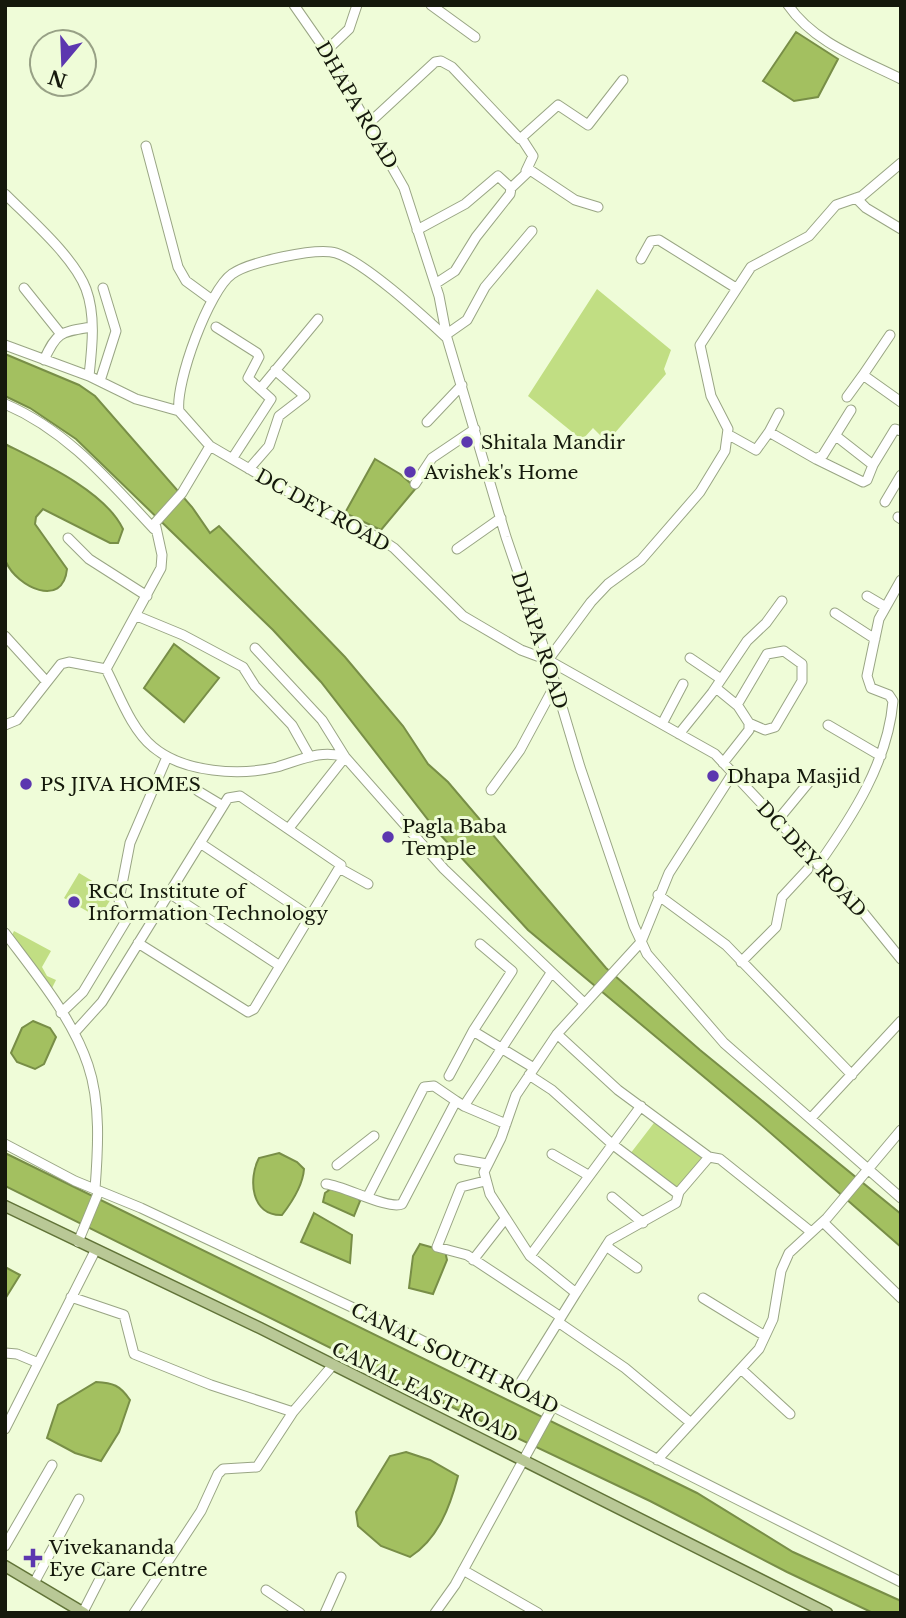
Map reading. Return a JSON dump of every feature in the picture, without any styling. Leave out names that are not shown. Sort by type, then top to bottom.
[{"type":"main road","name":"CANAL EAST ROAD","points":[[5,1206],[80,1238],[95,1251],[260,1328],[474,1438],[522,1459],[828,1613]]},
{"type":"main road","points":[[5,1566],[82,1612]]},
{"type":"street","name":"DHAPA ROAD","points":[[294,5],[326,51],[404,188],[435,284],[447,336],[501,518],[580,767],[641,942],[670,984],[724,1043],[812,1117],[901,1198]]},
{"type":"street","points":[[326,51],[349,29],[357,5]]},
{"type":"street","points":[[431,5],[475,37]]},
{"type":"street","points":[[788,5],[809,29],[830,44],[901,79]]},
{"type":"street","points":[[368,124],[435,62],[441,61],[452,67],[522,139],[534,156],[526,171],[511,188],[510,194],[476,237],[456,271],[435,284]]},
{"type":"street","points":[[522,139],[558,105],[588,125],[623,80]]},
{"type":"street","points":[[146,146],[178,267],[186,281],[212,300]]},
{"type":"street","points":[[779,413],[757,450],[729,435],[711,396],[700,345],[736,288],[759,261],[787,250],[810,236],[836,205],[856,198],[901,163]]},
{"type":"street","points":[[526,171],[530,170],[575,200],[598,207]]},
{"type":"street","points":[[417,230],[465,204],[498,176],[511,188]]},
{"type":"street","points":[[5,194],[79,277],[89,298],[92,327],[89,376]]},
{"type":"street","points":[[856,198],[866,208],[901,229]]},
{"type":"street","points":[[5,345],[89,376],[136,399],[179,411],[180,388],[212,300],[231,275],[246,267],[320,251],[336,253],[372,275],[447,336],[467,320],[489,282],[532,231]]},
{"type":"street","points":[[641,259],[650,242],[660,240],[736,288]]},
{"type":"street","points":[[24,288],[60,333]]},
{"type":"street","points":[[100,381],[117,324],[103,288]]},
{"type":"street","points":[[260,389],[318,319]]},
{"type":"street","points":[[44,360],[53,340],[60,333],[92,327]]},
{"type":"street","points":[[216,327],[257,354],[259,357],[248,378],[271,399],[232,458]]},
{"type":"street","points":[[847,397],[890,335]]},
{"type":"street","points":[[249,469],[268,446],[279,416],[305,396],[275,370]]},
{"type":"street","points":[[863,375],[901,402]]},
{"type":"street","points":[[427,422],[462,385]]},
{"type":"street","points":[[5,404],[40,421],[71,444],[155,526],[162,555],[161,568],[106,669]]},
{"type":"street","points":[[816,459],[823,455],[851,410]]},
{"type":"street","name":"DC DEY ROAD","points":[[179,411],[211,446],[318,509],[394,548],[463,616],[521,650],[548,660],[662,724],[723,763],[858,906],[901,959]]},
{"type":"street","points":[[415,484],[432,458],[475,429]]},
{"type":"street","points":[[769,432],[863,482],[867,480],[895,429],[901,430]]},
{"type":"street","points":[[548,660],[591,602],[608,584],[640,561],[700,492],[725,451],[729,435]]},
{"type":"street","points":[[836,436],[873,465]]},
{"type":"street","points":[[155,526],[182,493],[211,446]]},
{"type":"street","points":[[885,502],[901,475]]},
{"type":"street","points":[[457,549],[501,518]]},
{"type":"street","points":[[68,538],[89,559],[147,596]]},
{"type":"street","points":[[818,865],[848,823],[881,756],[893,701],[889,695],[867,685],[884,606],[901,580]]},
{"type":"street","points":[[867,596],[884,606]]},
{"type":"street","points":[[679,734],[747,641],[766,623],[782,601]]},
{"type":"street","points":[[835,613],[875,639]]},
{"type":"street","points":[[137,616],[237,663],[292,725],[310,757]]},
{"type":"street","points":[[5,636],[46,681]]},
{"type":"street","points":[[255,648],[322,720],[345,757],[418,842],[583,1003]]},
{"type":"street","points":[[690,658],[718,684],[749,723],[765,730],[775,727],[802,681],[802,664],[784,651],[767,654],[737,705]]},
{"type":"street","points":[[5,725],[18,719],[61,664],[69,662],[106,669]]},
{"type":"street","points":[[106,669],[140,733],[152,747],[167,757],[204,768],[247,771],[263,770],[322,753],[345,757]]},
{"type":"street","points":[[662,724],[683,684]]},
{"type":"street","points":[[491,790],[520,750],[555,685]]},
{"type":"street","points":[[723,763],[749,730],[749,723]]},
{"type":"street","points":[[828,725],[881,756]]},
{"type":"street","points":[[61,1013],[83,992],[127,919],[119,900],[130,843],[167,757]]},
{"type":"street","points":[[289,828],[345,757]]},
{"type":"street","points":[[576,1293],[530,1256],[505,1219],[485,1181],[487,1164],[516,1095],[557,1034],[641,942],[659,895],[733,773]]},
{"type":"street","points":[[777,821],[814,776]]},
{"type":"street","points":[[198,791],[223,806]]},
{"type":"street","points":[[74,1033],[102,1002],[232,795],[240,796],[289,828],[337,860],[341,869],[368,884]]},
{"type":"street","points":[[200,843],[311,917]]},
{"type":"street","points":[[138,943],[248,1012],[254,1009],[341,869]]},
{"type":"street","points":[[741,962],[776,927],[782,897],[808,869]]},
{"type":"street","points":[[169,893],[280,966]]},
{"type":"street","points":[[659,895],[726,945],[852,1075]]},
{"type":"street","points":[[5,933],[74,1033],[89,1067],[95,1095],[97,1192],[80,1238]]},
{"type":"street","points":[[449,1076],[473,1031],[512,971],[480,944]]},
{"type":"street","points":[[326,1184],[341,1185],[391,1205],[402,1204],[460,1104],[501,1050],[551,974]]},
{"type":"street","points":[[812,1117],[901,1021]]},
{"type":"street","points":[[473,1031],[532,1072],[612,1144],[678,1194]]},
{"type":"street","points":[[557,1034],[618,1090],[709,1157],[720,1159],[810,1231]]},
{"type":"street","points":[[368,1196],[424,1087],[433,1086],[460,1104],[506,1124]]},
{"type":"street","points":[[530,1256],[641,1106]]},
{"type":"street","points":[[657,1460],[759,1349],[773,1319],[783,1264],[810,1231],[825,1220],[867,1167],[901,1130]]},
{"type":"street","points":[[337,1165],[374,1136]]},
{"type":"street","name":"CANAL SOUTH ROAD","points":[[5,1144],[97,1192],[411,1335],[901,1582]]},
{"type":"street","points":[[552,1154],[588,1175]]},
{"type":"street","points":[[517,1388],[610,1240],[672,1206],[678,1194],[709,1157]]},
{"type":"street","points":[[459,1159],[487,1164]]},
{"type":"street","points":[[485,1181],[461,1187],[438,1247],[474,1260],[625,1368],[691,1423]]},
{"type":"street","points":[[612,1197],[643,1223]]},
{"type":"street","points":[[474,1260],[505,1219]]},
{"type":"street","points":[[825,1220],[901,1298]]},
{"type":"street","points":[[606,1246],[637,1268]]},
{"type":"street","points":[[5,1429],[36,1362],[95,1251]]},
{"type":"street","points":[[71,1297],[124,1315],[134,1354],[211,1385],[293,1412]]},
{"type":"street","points":[[703,1298],[765,1336]]},
{"type":"street","points":[[5,1353],[17,1353],[36,1362]]},
{"type":"street","points":[[134,1613],[201,1511],[218,1474],[223,1469],[257,1466],[293,1412],[331,1366]]},
{"type":"street","points":[[741,1369],[790,1414]]},
{"type":"street","points":[[435,1613],[463,1570],[553,1406]]},
{"type":"street","points":[[5,1546],[52,1465]]},
{"type":"street","points":[[34,1583],[79,1499]]},
{"type":"street","points":[[82,1612],[106,1567]]},
{"type":"street","points":[[463,1570],[538,1613]]},
{"type":"street","points":[[326,1613],[341,1577]]},
{"type":"street","points":[[266,1590],[300,1613]]},
{"type":"shaded area","points":[[796,32],[838,59],[818,97],[794,101],[763,81]]},
{"type":"shaded area","points":[[597,289],[671,350],[664,369],[666,374],[607,442],[593,428],[582,440],[528,396]]},
{"type":"shaded area","points":[[5,354],[79,385],[95,396],[192,507],[210,533],[219,526],[345,657],[403,726],[428,764],[448,782],[606,968],[700,1050],[901,1214],[901,1247],[758,1122],[528,930],[436,830],[321,682],[273,630],[76,439],[30,408],[5,396]]},
{"type":"shaded area","points":[[5,444],[87,490],[114,515],[123,529],[118,543],[110,543],[43,509],[36,517],[35,524],[67,569],[64,581],[49,591],[29,586],[6,562],[3,525]]},
{"type":"shaded area","points":[[375,459],[400,474],[416,488],[381,530],[345,513]]},
{"type":"shaded area","points":[[174,644],[219,678],[184,722],[144,688]]},
{"type":"shaded area","points":[[79,873],[114,894],[99,918],[64,898]]},
{"type":"shaded area","points":[[14,931],[51,951],[42,967],[47,976],[56,980],[52,988],[47,987],[12,935]]},
{"type":"shaded area","points":[[33,1021],[50,1028],[56,1037],[44,1064],[35,1069],[17,1062],[11,1053],[22,1028]]},
{"type":"shaded area","points":[[657,1119],[708,1156],[678,1192],[630,1154]]},
{"type":"shaded area","points":[[5,1153],[697,1493],[793,1552],[901,1601],[901,1613],[873,1613],[5,1186]]},
{"type":"shaded area","points":[[279,1153],[297,1162],[304,1169],[299,1187],[282,1215],[272,1214],[258,1203],[253,1186],[259,1158]]},
{"type":"shaded area","points":[[332,1188],[358,1198],[360,1201],[354,1216],[323,1202],[325,1193]]},
{"type":"shaded area","points":[[314,1213],[352,1235],[350,1263],[301,1242]]},
{"type":"shaded area","points":[[420,1244],[445,1251],[447,1260],[433,1294],[409,1288],[413,1256]]},
{"type":"shaded area","points":[[5,1267],[20,1275],[5,1299]]},
{"type":"shaded area","points":[[96,1382],[116,1386],[130,1400],[119,1432],[101,1461],[75,1453],[47,1438],[58,1405]]},
{"type":"shaded area","points":[[406,1452],[430,1460],[458,1476],[442,1521],[420,1550],[410,1557],[381,1546],[358,1526],[356,1512],[390,1456]]},
{"type":"place","name":"Shitala Mandir","points":[[467,442]]},
{"type":"place","name":"Avishek's Home","points":[[410,472]]},
{"type":"place","name":"Dhapa Masjid","points":[[713,776]]},
{"type":"place","name":"PS JIVA HOMES","points":[[26,784]]},
{"type":"place","name":"Pagla Baba Temple","points":[[388,837]]},
{"type":"place","name":"RCC Institute of Information Technology","points":[[74,902]]},
{"type":"place","name":"Vivekananda Eye Care Centre","points":[[33,1558]]}]
